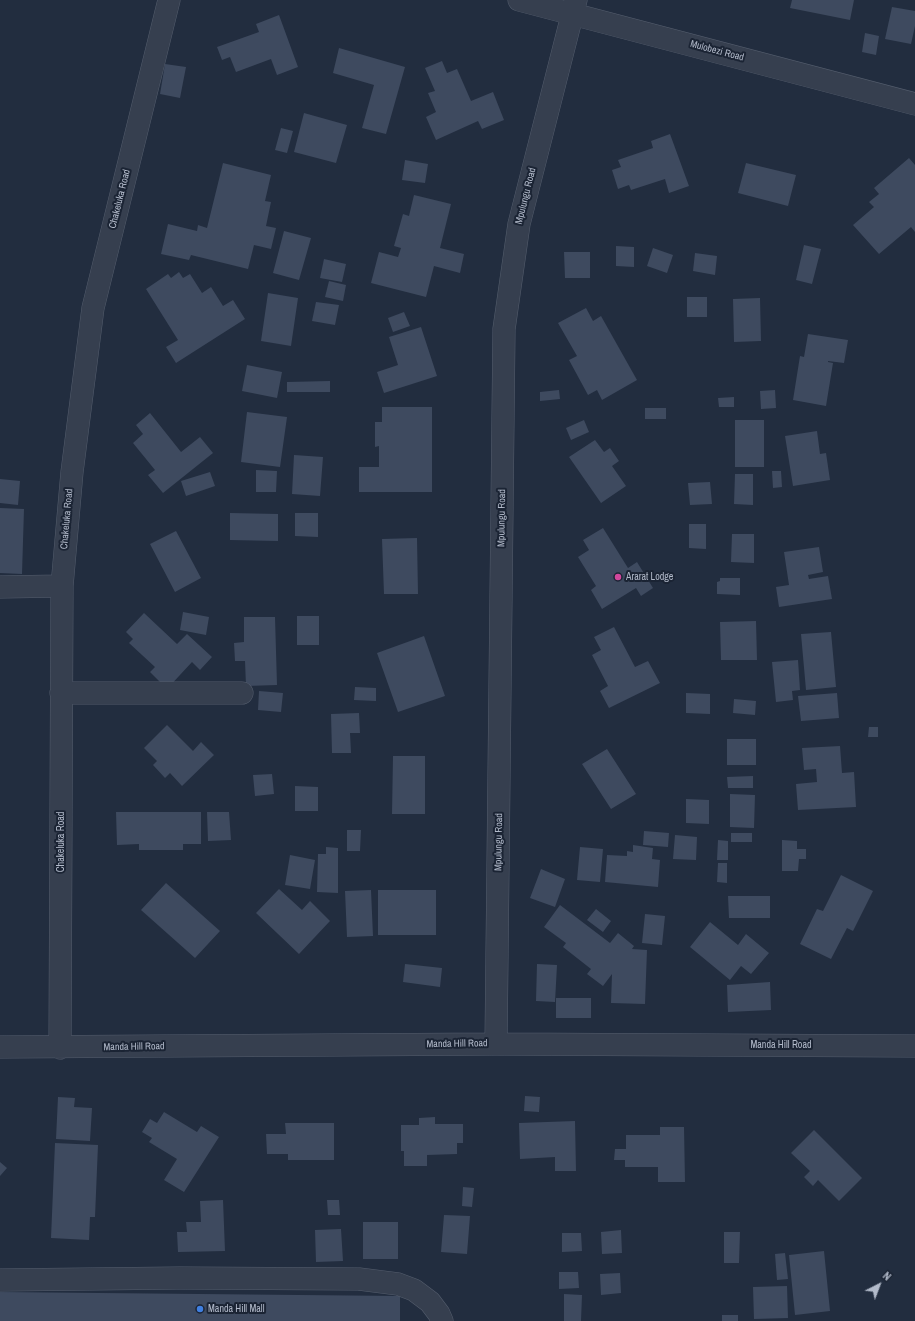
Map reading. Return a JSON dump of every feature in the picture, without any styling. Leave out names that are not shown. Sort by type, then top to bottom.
[{"type":"street","name":"Chakeluka Road","points":[[60,1048],[62,586],[72,472],[93,308],[169,0]]},
{"type":"street","name":"Mulobezi Road","points":[[519,0],[574,7],[915,104]]},
{"type":"street","name":"Mpulungu Road","points":[[496,1044],[504,329],[518,224],[574,7]]},
{"type":"street","points":[[0,587],[62,586]]},
{"type":"street","points":[[61,693],[242,693]]},
{"type":"street","name":"Manda Hill Road","points":[[0,1047],[60,1048],[496,1044],[915,1046]]},
{"type":"street","points":[[0,1280],[173,1278],[359,1279],[398,1284],[414,1290],[430,1302],[439,1314],[442,1321]]},
{"type":"building","points":[[792,0],[854,0],[850,20],[790,8]]},
{"type":"building","points":[[892,7],[915,11],[915,26],[911,44],[885,39]]},
{"type":"building","points":[[279,15],[298,67],[277,75],[271,59],[236,72],[230,57],[222,60],[217,47],[259,32],[256,24]]},
{"type":"building","points":[[865,33],[879,36],[876,55],[862,52]]},
{"type":"building","points":[[339,48],[405,67],[386,134],[362,128],[374,85],[333,73]]},
{"type":"building","points":[[442,61],[447,73],[457,69],[471,101],[493,92],[504,120],[482,129],[478,121],[436,140],[426,117],[436,112],[428,93],[435,91],[425,68]]},
{"type":"building","points":[[165,64],[186,67],[180,98],[160,94]]},
{"type":"building","points":[[304,113],[347,125],[336,163],[294,152]]},
{"type":"building","points":[[281,128],[293,131],[287,153],[275,150]]},
{"type":"building","points":[[670,134],[689,186],[669,193],[665,179],[631,190],[629,185],[618,189],[612,170],[621,167],[618,160],[653,148],[651,141]]},
{"type":"building","points":[[909,158],[915,165],[915,232],[911,227],[879,254],[853,225],[874,207],[869,202],[879,194],[874,188]]},
{"type":"building","points":[[405,160],[428,164],[425,183],[402,180]]},
{"type":"building","points":[[223,163],[271,175],[265,201],[271,202],[266,226],[276,228],[271,249],[254,245],[248,269],[191,255],[189,260],[161,254],[168,224],[197,231],[198,225],[207,228]]},
{"type":"building","points":[[746,163],[796,175],[788,206],[738,193]]},
{"type":"building","points":[[414,195],[451,204],[440,248],[464,254],[460,273],[434,266],[426,297],[371,283],[379,252],[398,257],[401,248],[394,246],[403,214],[409,216]]},
{"type":"building","points":[[284,231],[311,238],[299,280],[273,273]]},
{"type":"building","points":[[804,245],[821,249],[812,284],[796,280]]},
{"type":"building","points":[[616,246],[634,247],[634,267],[616,266]]},
{"type":"building","points":[[653,248],[673,255],[667,273],[647,266]]},
{"type":"building","points":[[564,252],[590,252],[590,278],[565,278]]},
{"type":"building","points":[[695,253],[717,256],[715,275],[693,271]]},
{"type":"building","points":[[324,259],[346,264],[342,282],[320,278]]},
{"type":"building","points":[[179,272],[183,278],[190,274],[202,293],[211,287],[223,306],[233,300],[245,319],[176,363],[166,347],[178,340],[146,289],[168,274],[171,278]]},
{"type":"building","points":[[329,281],[346,285],[343,301],[325,297]]},
{"type":"building","points":[[268,293],[298,298],[291,346],[261,341]]},
{"type":"building","points":[[687,297],[707,297],[707,317],[687,317]]},
{"type":"building","points":[[760,298],[761,341],[734,342],[733,299]]},
{"type":"building","points":[[316,302],[339,305],[335,325],[312,321]]},
{"type":"building","points":[[586,308],[593,321],[601,316],[637,380],[602,400],[597,390],[588,395],[569,360],[577,356],[558,323]]},
{"type":"building","points":[[404,312],[410,326],[393,332],[388,318]]},
{"type":"building","points":[[421,327],[437,376],[384,393],[377,372],[398,365],[389,337]]},
{"type":"building","points":[[808,334],[848,340],[844,363],[828,361],[833,363],[826,406],[793,400],[800,356],[804,357]]},
{"type":"building","points":[[247,365],[282,372],[277,398],[242,391]]},
{"type":"building","points":[[330,381],[330,392],[287,392],[287,382]]},
{"type":"building","points":[[559,390],[560,399],[540,401],[540,392]]},
{"type":"building","points":[[775,390],[776,408],[761,409],[760,391]]},
{"type":"building","points":[[734,397],[734,407],[719,407],[718,398]]},
{"type":"building","points":[[382,407],[432,407],[432,492],[359,492],[359,467],[379,467],[379,446],[375,447],[375,422],[382,422]]},
{"type":"building","points":[[645,408],[666,408],[666,419],[645,419]]},
{"type":"building","points":[[247,412],[287,417],[280,467],[241,462]]},
{"type":"building","points":[[150,413],[181,452],[200,437],[213,453],[163,493],[148,475],[155,470],[133,443],[143,434],[136,425]]},
{"type":"building","points":[[584,420],[589,432],[571,440],[566,428]]},
{"type":"building","points":[[735,420],[764,420],[764,467],[735,467]]},
{"type":"building","points":[[817,431],[820,454],[826,453],[830,480],[793,486],[785,436]]},
{"type":"building","points":[[595,440],[604,452],[610,448],[619,461],[612,466],[626,486],[601,503],[569,457]]},
{"type":"building","points":[[294,455],[323,457],[320,496],[292,494]]},
{"type":"building","points":[[256,470],[277,471],[276,492],[256,492]]},
{"type":"building","points":[[772,471],[781,471],[782,487],[773,488]]},
{"type":"building","points":[[210,472],[215,486],[186,496],[181,481]]},
{"type":"building","points":[[735,474],[753,474],[753,505],[734,504]]},
{"type":"building","points":[[0,479],[20,481],[18,505],[0,503]]},
{"type":"building","points":[[710,482],[712,504],[690,505],[688,483]]},
{"type":"building","points":[[0,508],[24,509],[22,574],[0,573]]},
{"type":"building","points":[[230,513],[278,514],[278,541],[230,540]]},
{"type":"building","points":[[295,513],[318,513],[318,537],[295,536]]},
{"type":"building","points":[[689,524],[706,524],[706,549],[689,548]]},
{"type":"building","name":"Ararat Lodge","points":[[603,528],[628,568],[637,562],[653,588],[641,596],[636,588],[602,609],[591,590],[596,586],[578,557],[589,550],[583,540]]},
{"type":"building","points":[[176,531],[201,578],[175,592],[150,544]]},
{"type":"building","points":[[732,534],[754,534],[754,563],[731,562]]},
{"type":"building","points":[[417,538],[418,594],[384,594],[382,539]]},
{"type":"building","points":[[819,547],[823,572],[808,575],[809,579],[828,576],[832,599],[779,607],[776,587],[789,585],[784,552]]},
{"type":"building","points":[[720,578],[740,578],[740,595],[717,594],[717,582],[720,581]]},
{"type":"building","points":[[183,612],[209,617],[206,635],[180,630]]},
{"type":"building","points":[[144,613],[177,644],[187,634],[212,657],[200,670],[192,662],[167,689],[150,672],[155,667],[129,643],[133,639],[126,632]]},
{"type":"building","points":[[297,616],[319,616],[319,645],[297,645]]},
{"type":"building","points":[[244,617],[275,617],[277,685],[246,686],[245,661],[235,661],[234,643],[244,642]]},
{"type":"building","points":[[756,621],[757,660],[721,660],[720,622]]},
{"type":"building","points":[[614,627],[635,667],[648,661],[660,683],[609,708],[600,691],[608,686],[592,655],[601,650],[594,637]]},
{"type":"building","points":[[831,632],[836,687],[806,690],[801,634]]},
{"type":"building","points":[[424,636],[445,696],[398,712],[377,653]]},
{"type":"building","points":[[798,660],[800,690],[792,691],[793,700],[776,702],[772,662]]},
{"type":"building","points":[[355,687],[376,688],[376,701],[354,700]]},
{"type":"building","points":[[259,691],[283,693],[281,712],[258,710]]},
{"type":"building","points":[[686,693],[710,694],[710,714],[686,713]]},
{"type":"building","points":[[837,693],[839,718],[801,721],[798,696]]},
{"type":"building","points":[[734,699],[756,701],[755,715],[733,713]]},
{"type":"building","points":[[359,713],[360,733],[350,733],[351,753],[332,753],[331,714]]},
{"type":"building","points":[[167,725],[193,751],[201,742],[214,755],[182,786],[170,773],[165,778],[153,765],[157,761],[144,748]]},
{"type":"building","points":[[869,727],[878,727],[878,737],[868,737]]},
{"type":"building","points":[[727,739],[756,739],[756,765],[727,765]]},
{"type":"building","points":[[840,746],[842,773],[854,772],[856,807],[798,810],[796,784],[817,782],[816,769],[804,770],[802,748]]},
{"type":"building","points":[[607,749],[636,794],[611,809],[582,764]]},
{"type":"building","points":[[393,756],[425,756],[425,814],[392,814]]},
{"type":"building","points":[[272,774],[274,794],[255,796],[253,775]]},
{"type":"building","points":[[753,776],[753,788],[728,788],[727,777]]},
{"type":"building","points":[[295,786],[318,787],[318,811],[295,811]]},
{"type":"building","points":[[730,794],[755,795],[754,828],[730,827]]},
{"type":"building","points":[[686,799],[709,800],[709,824],[686,823]]},
{"type":"building","points":[[116,812],[201,812],[201,844],[183,844],[183,850],[139,850],[139,844],[117,845]]},
{"type":"building","points":[[207,812],[229,812],[231,840],[208,841]]},
{"type":"building","points":[[347,830],[361,830],[360,851],[347,851]]},
{"type":"building","points":[[644,831],[669,833],[668,847],[643,845]]},
{"type":"building","points":[[731,833],[752,833],[752,842],[731,842]]},
{"type":"building","points":[[675,835],[697,837],[696,860],[673,859]]},
{"type":"building","points":[[718,840],[728,841],[728,860],[717,860]]},
{"type":"building","points":[[782,840],[797,841],[797,849],[806,849],[806,859],[799,859],[798,871],[782,871]]},
{"type":"building","points":[[633,845],[653,848],[652,859],[660,860],[658,887],[605,882],[607,855],[627,856],[627,851],[633,852]]},
{"type":"building","points":[[326,847],[338,848],[338,893],[317,892],[318,854],[326,854]]},
{"type":"building","points":[[580,847],[603,849],[600,882],[577,880]]},
{"type":"building","points":[[290,855],[315,860],[310,889],[285,885]]},
{"type":"building","points":[[718,863],[727,863],[727,883],[717,882]]},
{"type":"building","points":[[541,869],[565,879],[555,907],[530,898]]},
{"type":"building","points":[[841,875],[873,891],[853,931],[847,928],[831,959],[800,944],[817,909],[823,911]]},
{"type":"building","points":[[166,883],[220,931],[195,958],[141,910]]},
{"type":"building","points":[[279,889],[302,910],[310,901],[330,921],[299,954],[256,913]]},
{"type":"building","points":[[371,890],[373,936],[347,937],[345,891]]},
{"type":"building","points":[[378,890],[436,890],[436,935],[378,935]]},
{"type":"building","points":[[728,896],[770,896],[770,918],[729,918]]},
{"type":"building","points":[[560,905],[610,943],[618,933],[634,946],[632,949],[647,950],[645,1004],[611,1003],[612,974],[603,986],[587,974],[591,969],[563,947],[566,943],[544,927]]},
{"type":"building","points":[[596,909],[611,921],[603,932],[587,920]]},
{"type":"building","points":[[645,914],[665,916],[662,945],[642,943]]},
{"type":"building","points":[[710,922],[738,945],[746,934],[769,953],[751,974],[741,966],[730,980],[690,947]]},
{"type":"building","points":[[405,964],[442,968],[440,987],[403,982]]},
{"type":"building","points":[[537,964],[557,965],[555,1002],[536,1001]]},
{"type":"building","points":[[770,982],[771,1010],[728,1012],[727,985]]},
{"type":"building","points":[[556,998],[591,998],[591,1018],[556,1018]]},
{"type":"building","points":[[525,1096],[540,1097],[539,1112],[524,1111]]},
{"type":"building","points":[[58,1097],[75,1098],[74,1107],[92,1108],[90,1141],[56,1139]]},
{"type":"building","points":[[164,1112],[197,1132],[201,1126],[219,1137],[184,1192],[164,1180],[177,1159],[149,1142],[152,1138],[142,1132],[150,1119],[157,1123]]},
{"type":"building","points":[[435,1117],[435,1124],[463,1124],[463,1143],[457,1143],[457,1154],[427,1155],[427,1166],[404,1166],[404,1151],[401,1151],[401,1125],[419,1125],[419,1118]]},
{"type":"building","points":[[575,1121],[576,1171],[555,1171],[555,1157],[520,1159],[519,1123]]},
{"type":"building","points":[[285,1123],[334,1123],[334,1160],[288,1160],[288,1154],[267,1154],[266,1134],[286,1134]]},
{"type":"building","points":[[660,1127],[684,1127],[685,1182],[658,1182],[658,1167],[625,1167],[625,1160],[614,1160],[615,1149],[626,1149],[626,1135],[660,1135]]},
{"type":"building","points":[[814,1130],[862,1178],[839,1201],[818,1180],[813,1186],[804,1177],[810,1171],[791,1153]]},
{"type":"building","points":[[55,1143],[98,1145],[95,1217],[90,1217],[89,1240],[51,1238]]},
{"type":"building","points":[[0,1162],[7,1168],[0,1176]]},
{"type":"building","points":[[463,1187],[474,1188],[472,1207],[462,1206]]},
{"type":"building","points":[[223,1200],[225,1251],[178,1252],[177,1232],[187,1232],[186,1222],[201,1222],[200,1201]]},
{"type":"building","points":[[327,1200],[339,1200],[340,1215],[328,1215]]},
{"type":"building","points":[[444,1215],[470,1216],[467,1254],[441,1252]]},
{"type":"building","points":[[363,1222],[398,1222],[398,1259],[363,1259]]},
{"type":"building","points":[[341,1229],[343,1261],[316,1262],[315,1230]]},
{"type":"building","points":[[621,1230],[622,1253],[602,1254],[601,1232]]},
{"type":"building","points":[[724,1232],[740,1232],[739,1263],[724,1263]]},
{"type":"building","points":[[562,1233],[581,1233],[582,1251],[562,1252]]},
{"type":"building","points":[[824,1251],[830,1311],[795,1315],[789,1255]]},
{"type":"building","points":[[785,1253],[788,1279],[777,1280],[775,1254]]},
{"type":"building","points":[[559,1272],[578,1272],[579,1288],[559,1289]]},
{"type":"building","points":[[620,1273],[621,1293],[601,1295],[600,1274]]},
{"type":"building","points":[[787,1286],[788,1318],[754,1319],[753,1287]]},
{"type":"building","name":"Manda Hill Mall","points":[[0,1292],[400,1296],[400,1321],[0,1321]]},
{"type":"building","points":[[564,1294],[582,1295],[581,1321],[564,1321]]},
{"type":"building","points":[[722,1315],[738,1315],[738,1321],[722,1321]]},
{"type":"place","name":"Ararat Lodge","points":[[618,577]]},
{"type":"place","name":"Manda Hill Mall","points":[[200,1309]]}]
